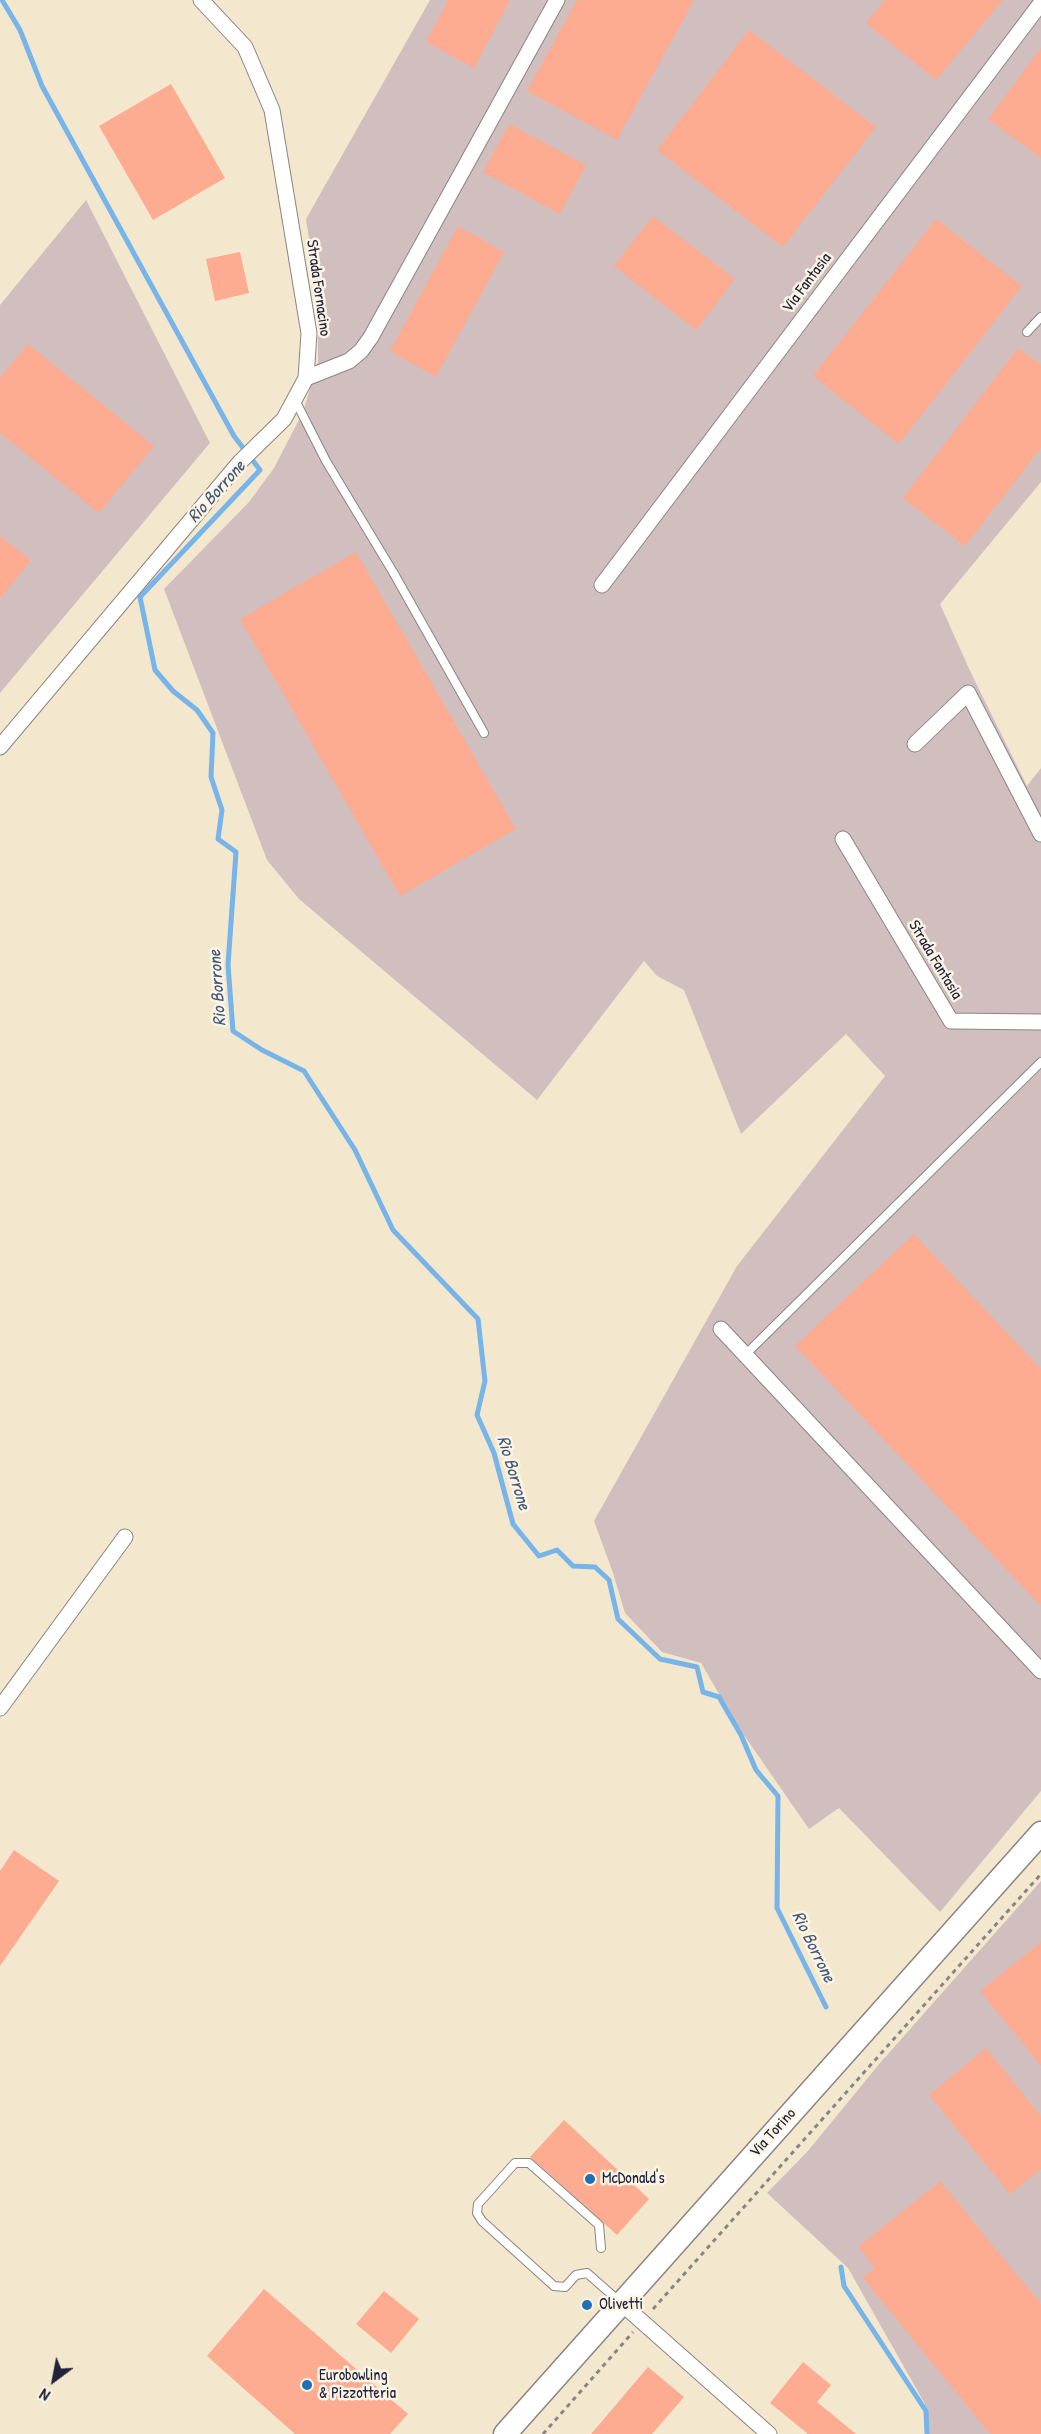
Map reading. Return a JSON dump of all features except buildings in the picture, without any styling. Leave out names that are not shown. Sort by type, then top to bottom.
[{"type":"main road","name":"Via Torino","points":[[505,2434],[1041,1833]]},
{"type":"street","name":"Strada Fornacino","points":[[0,747],[240,462],[284,418],[306,378],[309,333],[272,110],[245,47],[201,0]]},
{"type":"street","points":[[306,378],[349,361],[371,338],[557,0]]},
{"type":"street","name":"Via Fantasia","points":[[602,585],[1041,3]]},
{"type":"street","points":[[915,744],[968,693],[1041,834]]},
{"type":"street","name":"Strada Fantasia","points":[[843,839],[951,1022],[1041,1022]]},
{"type":"street","points":[[721,1329],[1041,1671]]},
{"type":"street","points":[[0,1707],[124,1537]]},
{"type":"street","points":[[621,2303],[769,2434]]},
{"type":"lane","points":[[1027,332],[1041,317]]},
{"type":"lane","points":[[295,399],[326,460],[393,572],[484,733]]},
{"type":"lane","points":[[744,1356],[1041,1062]]},
{"type":"lane","points":[[601,2248],[599,2225],[529,2163],[515,2163],[478,2204],[477,2213],[482,2222],[554,2286],[565,2287],[576,2275],[587,2273],[621,2303]]},
{"type":"path","points":[[543,2434],[1041,1874]]},
{"type":"shaded area","points":[[430,0],[1041,0],[1041,482],[940,604],[1027,786],[1041,768],[1041,1791],[940,1912],[839,1808],[809,1829],[737,1725],[701,1663],[662,1652],[625,1613],[594,1521],[737,1266],[885,1076],[846,1034],[741,1134],[684,990],[657,976],[644,961],[537,1100],[299,899],[267,860],[164,589],[249,502],[274,468],[303,412],[318,362],[318,296],[306,219]]},
{"type":"shaded area","points":[[86,200],[210,443],[0,693],[0,305]]},
{"type":"shaded area","points":[[1041,1881],[1041,2434],[925,2434],[925,2404],[848,2268],[767,2193],[807,2152],[880,2063]]},
{"type":"waterway","name":"Rio Borrone","points":[[2,0],[20,30],[42,86],[234,436],[260,470],[140,597],[155,670],[173,691],[197,710],[213,733],[211,777],[222,810],[218,839],[236,852],[228,965],[233,1031],[262,1050],[304,1071],[355,1150],[393,1230],[478,1319],[485,1381],[477,1415],[494,1453],[513,1524],[539,1556],[557,1550],[573,1566],[595,1567],[609,1580],[618,1619],[660,1659],[697,1667],[703,1692],[719,1697],[741,1735],[756,1770],[778,1796],[777,1908],[826,2007]]},
{"type":"waterway","name":"Rio Borrone","points":[[841,2267],[844,2286],[926,2411],[927,2434]]},
{"type":"place","name":"McDonald's","points":[[590,2179]]},
{"type":"place","name":"Olivetti","points":[[587,2305]]},
{"type":"place","name":"Eurobowling & Pizzotteria","points":[[307,2385]]}]
